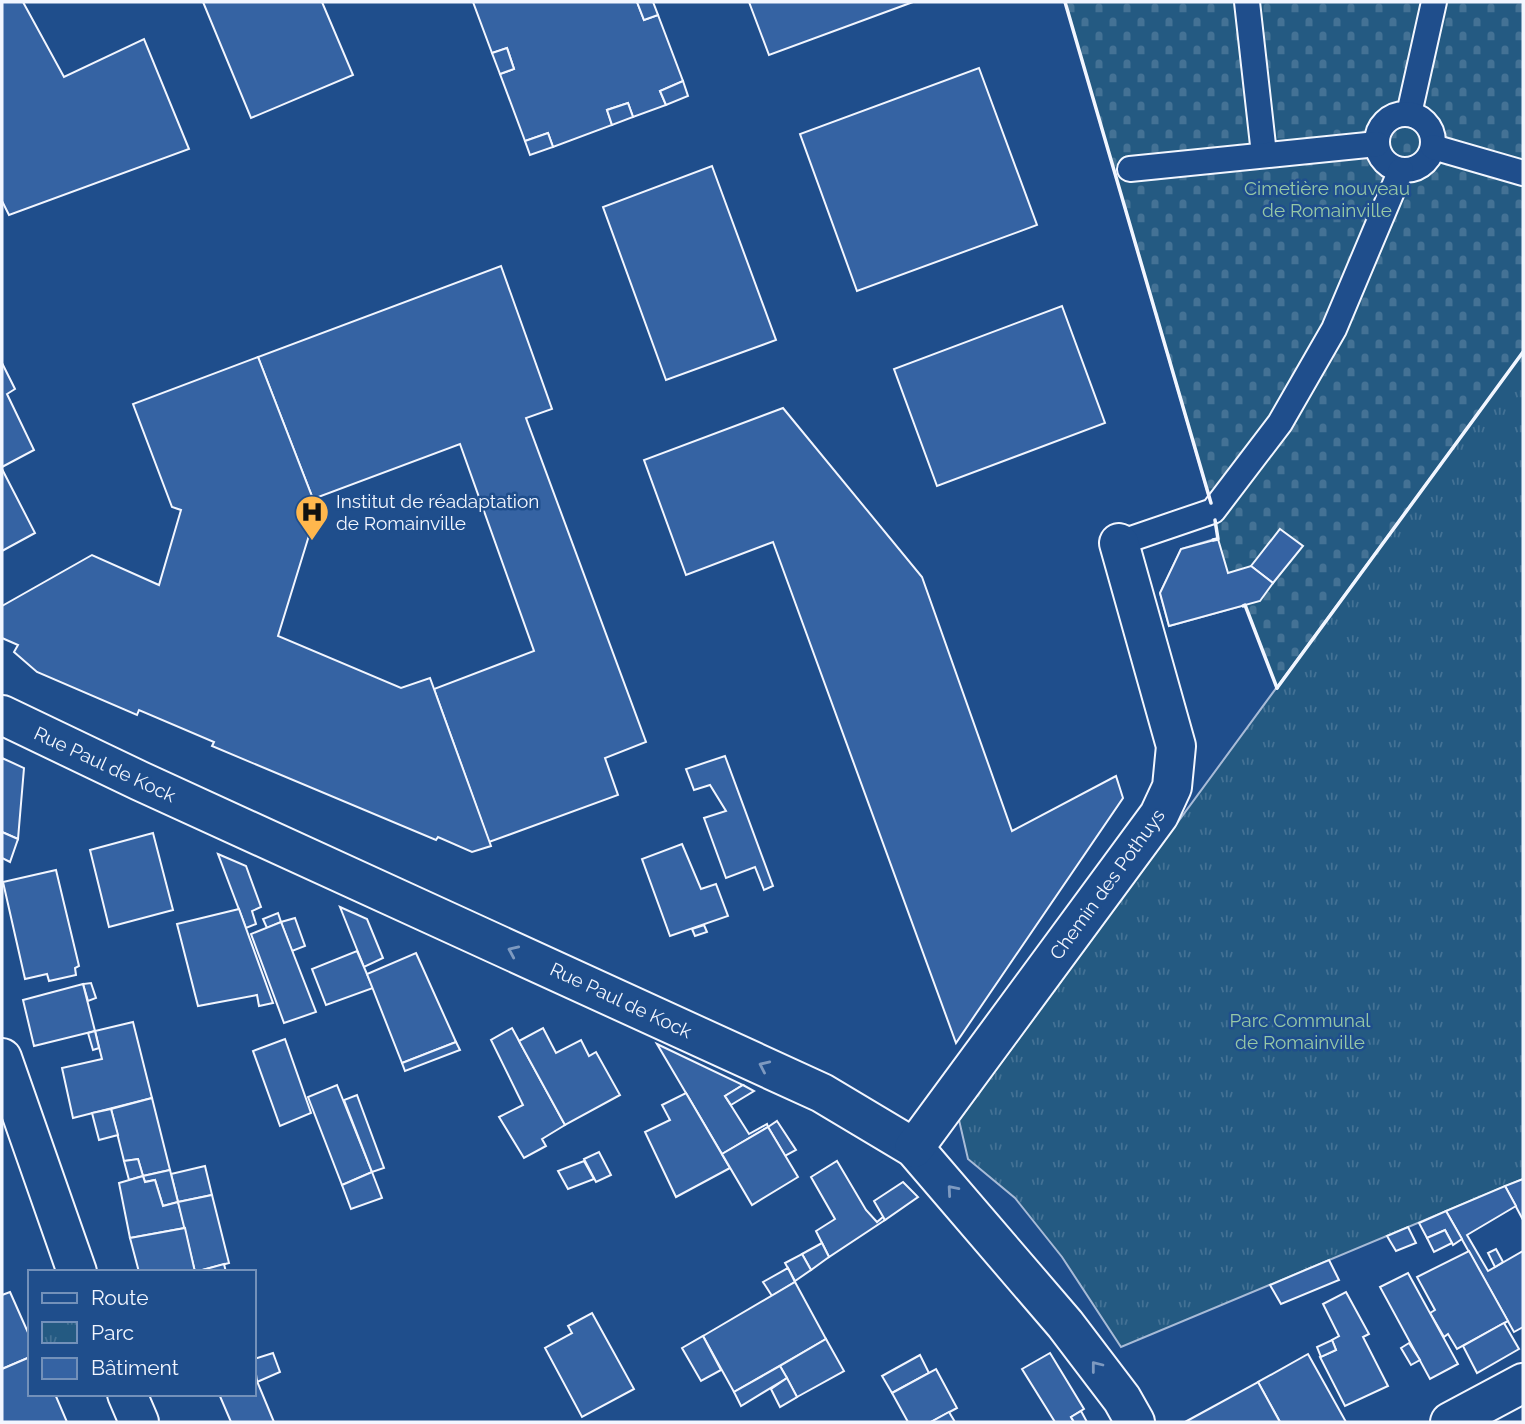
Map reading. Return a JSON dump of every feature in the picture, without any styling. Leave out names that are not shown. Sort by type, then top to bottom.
[{"type":"street","name":"Chemin des Pothuys","points":[[914,1148],[1158,815],[1171,787],[1177,746],[1119,543]]},
{"type":"street","name":"Rue Paul de Kock","points":[[2,715],[140,781],[822,1093],[914,1148],[1065,1324],[1122,1399],[1135,1422]]},
{"type":"street","points":[[2,1058],[75,1270]]},
{"type":"street","points":[[1450,1422],[1523,1382]]},
{"type":"street","points":[[128,1396],[138,1422]]},
{"type":"lane","points":[[1247,2],[1264,154]]},
{"type":"lane","points":[[1409,114],[1434,2]]},
{"type":"lane","points":[[1409,114],[1428,125],[1433,147],[1430,155],[1418,167],[1401,170],[1384,161],[1377,144],[1381,128],[1386,122],[1393,116],[1409,114]]},
{"type":"lane","points":[[1130,169],[1377,144]]},
{"type":"lane","points":[[1433,147],[1523,173]]},
{"type":"lane","points":[[1119,543],[1213,511],[1280,423],[1334,329],[1401,170]]},
{"type":"green space","name":"Cimetière nouveau de Romainville","points":[[1065,2],[1523,2],[1523,352],[1277,688],[1245,605],[1169,626],[1160,593],[1181,549],[1218,538],[1213,511]]},
{"type":"green space","name":"Parc Communal de Romainville","points":[[1523,352],[1523,1179],[1121,1347],[1062,1257],[1015,1198],[968,1159],[959,1120]]},
{"type":"building","points":[[2,2],[23,2],[64,77],[144,39],[189,149],[9,215],[2,201]]},
{"type":"building","points":[[203,2],[322,2],[353,75],[251,118]]},
{"type":"building","points":[[473,2],[637,2],[644,20],[658,15],[683,81],[660,91],[666,105],[633,117],[628,103],[607,110],[612,125],[553,147],[548,133],[525,141],[500,74],[514,69],[507,48],[492,53]]},
{"type":"building","points":[[637,2],[653,2],[658,15],[644,20]]},
{"type":"building","points":[[749,2],[913,2],[769,55]]},
{"type":"building","points":[[507,48],[514,69],[500,74],[492,53]]},
{"type":"building","points":[[979,68],[1037,225],[857,291],[800,134]]},
{"type":"building","points":[[683,81],[688,96],[666,105],[660,91]]},
{"type":"building","points":[[628,103],[633,117],[612,125],[607,110]]},
{"type":"building","points":[[548,133],[553,147],[530,155],[525,141]]},
{"type":"building","points":[[712,166],[776,340],[666,380],[603,207]]},
{"type":"building","points":[[501,266],[552,409],[526,418],[646,742],[605,758],[618,795],[489,842],[434,689],[534,651],[460,444],[313,499],[258,357]]},
{"type":"building","points":[[1062,306],[1105,423],[937,486],[894,369]]},
{"type":"building","points":[[258,357],[313,499],[308,514],[315,516],[278,636],[401,688],[430,678],[491,846],[472,852],[438,837],[436,840],[212,746],[214,742],[139,710],[137,715],[37,672],[14,652],[18,645],[2,638],[2,606],[92,555],[159,585],[181,510],[172,507],[133,404]]},
{"type":"building","points":[[2,363],[15,389],[7,394],[34,450],[2,467]]},
{"type":"building","points":[[783,408],[922,577],[1012,831],[1116,776],[1123,798],[956,1043],[773,542],[686,575],[644,460]]},
{"type":"building","points":[[2,469],[35,533],[2,551]]},
{"type":"building","points":[[1280,529],[1303,546],[1273,583],[1251,566]]},
{"type":"building","points":[[1218,539],[1228,573],[1251,566],[1273,583],[1260,601],[1169,626],[1160,593],[1181,549]]},
{"type":"building","points":[[725,756],[773,886],[764,890],[755,867],[726,878],[704,818],[726,811],[710,785],[694,790],[686,769]]},
{"type":"building","points":[[2,758],[24,768],[18,839],[2,832]]},
{"type":"building","points":[[2,832],[18,839],[10,862],[2,858]]},
{"type":"building","points":[[153,833],[173,910],[109,927],[90,850]]},
{"type":"building","points":[[682,844],[701,889],[716,884],[728,916],[670,936],[642,859]]},
{"type":"building","points":[[218,854],[246,866],[261,907],[252,911],[256,924],[246,928]]},
{"type":"building","points":[[56,870],[79,966],[75,968],[76,975],[49,981],[47,974],[25,979],[3,882]]},
{"type":"building","points":[[340,907],[367,919],[383,958],[364,967]]},
{"type":"building","points":[[239,909],[273,1003],[259,1006],[257,995],[198,1006],[177,924]]},
{"type":"building","points":[[278,913],[281,922],[267,928],[263,919]]},
{"type":"building","points":[[295,918],[305,946],[292,951],[281,922]]},
{"type":"building","points":[[281,922],[316,1012],[284,1023],[251,934]]},
{"type":"building","points":[[704,925],[707,932],[695,936],[692,929]]},
{"type":"building","points":[[357,951],[373,988],[326,1005],[312,969]]},
{"type":"building","points":[[416,953],[456,1042],[402,1063],[367,974]]},
{"type":"building","points":[[91,983],[96,998],[88,1001],[83,984]]},
{"type":"building","points":[[83,984],[95,1031],[34,1046],[23,1000]]},
{"type":"building","points":[[133,1022],[152,1098],[73,1118],[62,1068],[102,1059],[95,1031]]},
{"type":"building","points":[[512,1028],[565,1125],[542,1139],[546,1146],[524,1158],[499,1117],[523,1105],[491,1040]]},
{"type":"building","points":[[543,1028],[556,1053],[581,1040],[589,1056],[596,1052],[620,1095],[565,1125],[519,1041]]},
{"type":"building","points":[[95,1031],[99,1048],[93,1050],[88,1033]]},
{"type":"building","points":[[285,1039],[311,1113],[280,1126],[253,1051]]},
{"type":"building","points":[[456,1042],[460,1050],[405,1071],[402,1063]]},
{"type":"building","points":[[657,1044],[743,1085],[725,1096],[749,1134],[767,1124],[768,1127],[722,1154]]},
{"type":"building","points":[[337,1085],[372,1172],[342,1185],[308,1097]]},
{"type":"building","points":[[743,1085],[754,1091],[731,1105],[725,1096]]},
{"type":"building","points":[[686,1093],[730,1168],[676,1197],[645,1132],[670,1120],[662,1105]]},
{"type":"building","points":[[357,1095],[384,1168],[372,1172],[344,1100]]},
{"type":"building","points":[[152,1098],[170,1170],[143,1176],[138,1159],[124,1161],[111,1109]]},
{"type":"building","points":[[111,1109],[118,1135],[99,1140],[92,1113]]},
{"type":"building","points":[[777,1121],[796,1150],[785,1156],[768,1127]]},
{"type":"building","points":[[768,1127],[798,1177],[752,1205],[722,1154]]},
{"type":"building","points":[[599,1152],[611,1175],[596,1182],[584,1159]]},
{"type":"building","points":[[138,1159],[143,1176],[129,1180],[124,1161]]},
{"type":"building","points":[[584,1161],[594,1179],[568,1189],[558,1171]]},
{"type":"building","points":[[837,1161],[866,1210],[877,1222],[883,1217],[885,1220],[829,1257],[816,1231],[835,1219],[811,1177]]},
{"type":"building","points":[[205,1166],[212,1195],[178,1202],[171,1174]]},
{"type":"building","points":[[170,1170],[178,1202],[163,1206],[155,1180],[145,1182],[143,1176]]},
{"type":"building","points":[[372,1172],[382,1198],[351,1209],[342,1185]]},
{"type":"building","points":[[143,1176],[145,1182],[155,1180],[163,1206],[178,1202],[185,1228],[130,1238],[119,1183]]},
{"type":"building","points":[[1523,1179],[1523,1220],[1505,1186]]},
{"type":"building","points":[[903,1182],[918,1197],[885,1220],[874,1201]]},
{"type":"building","points":[[1505,1186],[1516,1206],[1467,1235],[1488,1271],[1523,1251],[1523,1327],[1514,1332],[1446,1211]]},
{"type":"building","points":[[212,1195],[229,1263],[195,1270],[178,1202]]},
{"type":"building","points":[[1446,1211],[1462,1239],[1453,1245],[1445,1230],[1427,1238],[1419,1223]]},
{"type":"building","points":[[1408,1227],[1416,1243],[1396,1251],[1387,1236]]},
{"type":"building","points":[[185,1228],[195,1270],[138,1270],[130,1238]]},
{"type":"building","points":[[1445,1230],[1452,1243],[1434,1252],[1427,1238]]},
{"type":"building","points":[[822,1243],[829,1257],[811,1270],[802,1254]]},
{"type":"building","points":[[1496,1249],[1503,1262],[1495,1267],[1488,1253]]},
{"type":"building","points":[[1469,1251],[1508,1321],[1457,1349],[1448,1334],[1444,1337],[1430,1313],[1435,1310],[1417,1277]]},
{"type":"building","points":[[802,1254],[811,1270],[795,1281],[785,1263]]},
{"type":"building","points":[[1329,1260],[1339,1280],[1281,1304],[1270,1285]]},
{"type":"building","points":[[224,1264],[226,1270],[202,1270]]},
{"type":"building","points":[[788,1268],[795,1282],[772,1296],[763,1282]]},
{"type":"building","points":[[1408,1273],[1458,1364],[1430,1379],[1380,1287]]},
{"type":"building","points":[[795,1282],[826,1339],[734,1392],[703,1336]]},
{"type":"building","points":[[10,1292],[28,1332],[28,1358],[2,1369],[2,1295]]},
{"type":"building","points":[[1346,1292],[1369,1334],[1363,1337],[1388,1386],[1345,1406],[1320,1357],[1336,1350],[1332,1340],[1339,1336],[1323,1304]]},
{"type":"building","points":[[592,1313],[634,1389],[582,1417],[545,1348],[572,1333],[568,1326]]},
{"type":"building","points":[[1504,1323],[1519,1349],[1477,1373],[1463,1346]]},
{"type":"building","points":[[703,1336],[721,1370],[701,1381],[682,1348]]},
{"type":"building","points":[[826,1339],[844,1371],[797,1397],[780,1366]]},
{"type":"building","points":[[1332,1340],[1336,1350],[1321,1357],[1317,1347]]},
{"type":"building","points":[[1409,1343],[1420,1360],[1411,1365],[1401,1348]]},
{"type":"building","points":[[273,1353],[280,1372],[257,1382],[256,1358]]},
{"type":"building","points":[[1050,1353],[1084,1409],[1071,1417],[1074,1422],[1055,1422],[1022,1369]]},
{"type":"building","points":[[1308,1354],[1346,1422],[1280,1422],[1258,1382]]},
{"type":"building","points":[[920,1355],[929,1373],[892,1393],[882,1376]]},
{"type":"building","points":[[28,1358],[28,1396],[56,1396],[67,1422],[2,1422],[2,1369]]},
{"type":"building","points":[[780,1366],[787,1378],[741,1406],[734,1392]]},
{"type":"building","points":[[936,1369],[957,1408],[931,1422],[908,1422],[892,1393]]},
{"type":"building","points":[[787,1378],[797,1397],[780,1407],[771,1389]]},
{"type":"building","points":[[256,1379],[274,1422],[231,1422],[220,1396],[256,1396]]},
{"type":"building","points":[[1258,1382],[1280,1422],[1185,1422]]},
{"type":"building","points":[[1081,1411],[1087,1422],[1074,1422],[1071,1417]]},
{"type":"building","points":[[949,1412],[955,1422],[931,1422]]},
{"type":"wall","points":[[1065,2],[1211,503]]},
{"type":"wall","points":[[1277,688],[1523,352]]},
{"type":"wall","points":[[1213,540],[1218,539],[1215,520]]},
{"type":"wall","points":[[1243,606],[1245,605],[1277,688]]},
{"type":"place","name":"Institut de réadaptation de Romainville","points":[[312,542]]}]
